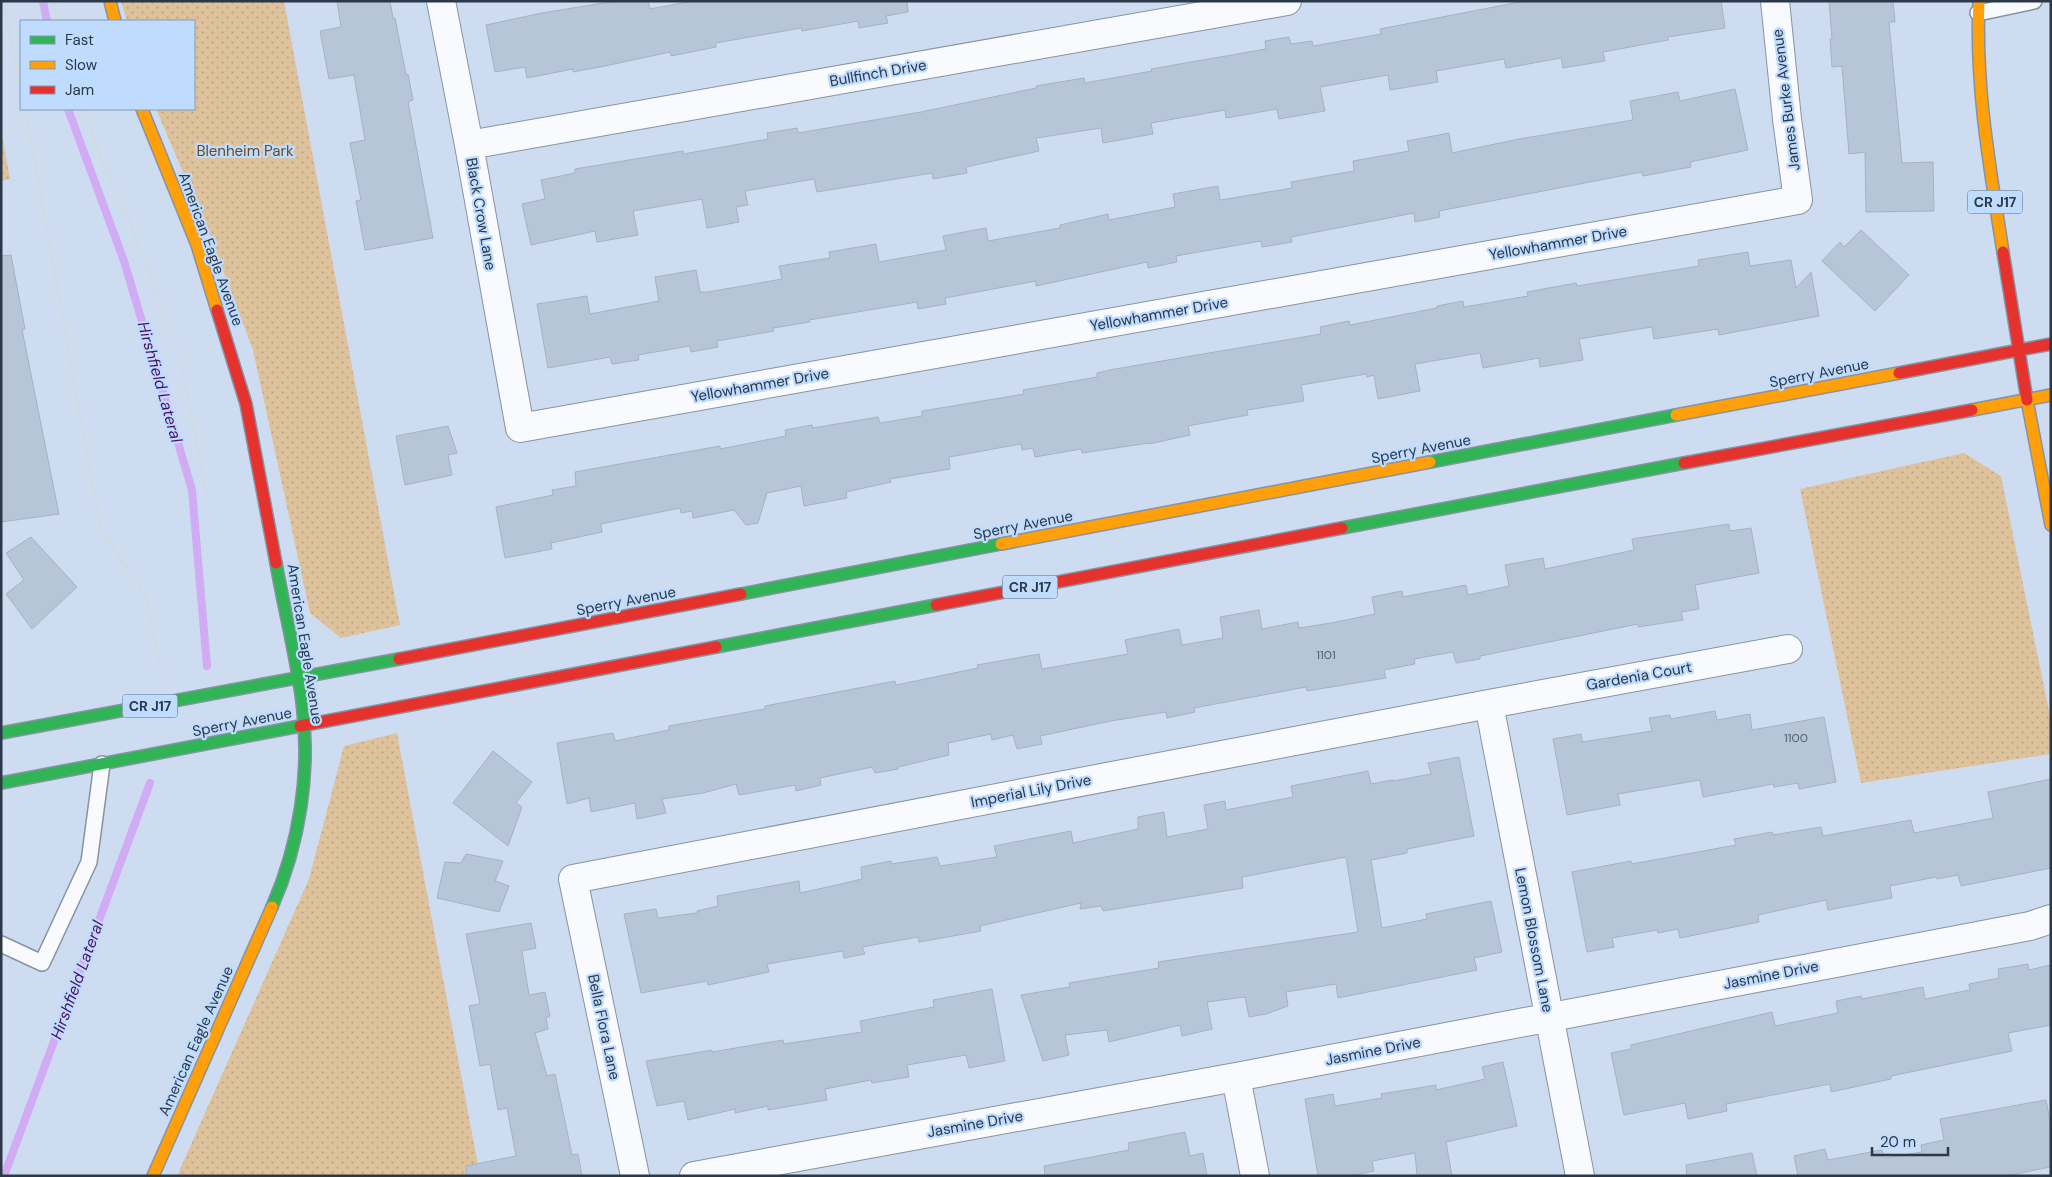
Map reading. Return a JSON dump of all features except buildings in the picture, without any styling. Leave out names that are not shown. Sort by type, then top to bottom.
[{"type":"main road","points":[[110,1],[115,20]]},
{"type":"main road","name":"CR J17","points":[[1979,7],[1977,43],[1985,138],[2027,400]]},
{"type":"main road","name":"American Eagle Avenue","points":[[142,110],[197,245],[225,330],[246,404],[298,678],[304,725],[301,811],[293,850],[284,879],[153,1176]]},
{"type":"main road","name":"Sperry Avenue","points":[[1,733],[2051,344]]},
{"type":"main road","name":"Sperry Avenue","points":[[1,783],[1755,450],[2051,396]]},
{"type":"main road","points":[[2027,400],[2051,525]]},
{"type":"street","name":"Black Crow Lane","points":[[441,1],[469,144],[520,428]]},
{"type":"street","name":"Bullfinch Drive","points":[[469,144],[1287,1]]},
{"type":"street","name":"James Burke Avenue","points":[[1775,1],[1787,119],[1798,200]]},
{"type":"street","name":"Yellowhammer Drive","points":[[520,428],[1798,200]]},
{"type":"street","name":"Gardenia Court","points":[[1489,704],[1788,649]]},
{"type":"street","name":"Imperial Lily Drive","points":[[573,879],[1489,704]]},
{"type":"street","name":"Lemon Blossom Lane","points":[[1489,704],[1580,1176]]},
{"type":"street","name":"Bella Flora Lane","points":[[573,879],[635,1176]]},
{"type":"street","name":"Jasmine Drive","points":[[694,1176],[1236,1077],[2030,926],[2051,919]]},
{"type":"street","points":[[1236,1077],[1255,1176]]},
{"type":"lane","points":[[1979,7],[2034,1]]},
{"type":"lane","points":[[1,944],[42,963],[90,862],[102,764]]},
{"type":"path","points":[[4,1],[20,87]]},
{"type":"path","points":[[54,1],[58,20]]},
{"type":"path","points":[[24,110],[101,530],[147,599],[162,676],[169,675]]},
{"type":"path","points":[[81,110],[152,277],[181,364],[207,494]]},
{"type":"green space","name":"Blenheim Park","points":[[121,1],[284,1],[400,625],[341,638],[310,613],[253,350],[207,228],[156,110],[195,110],[195,20],[127,20]]},
{"type":"green space","points":[[1,130],[10,179],[1,181]]},
{"type":"green space","points":[[1964,453],[2001,476],[2051,721],[2051,754],[1861,783],[1800,489]]},
{"type":"green space","points":[[397,733],[480,1176],[177,1176],[309,879],[344,746]]},
{"type":"waterway","name":"Hirshfield Lateral","points":[[43,1],[47,20]]},
{"type":"waterway","name":"Hirshfield Lateral","points":[[68,110],[124,261],[192,490],[207,666]]},
{"type":"waterway","name":"Hirshfield Lateral","points":[[4,1176],[150,783]]},
{"type":"traffic: fast","points":[[1430,462],[1676,415]]},
{"type":"traffic: fast","points":[[1342,528],[1684,463]]},
{"type":"traffic: fast","points":[[741,594],[1001,544]]},
{"type":"traffic: fast","points":[[272,907],[282,883],[296,832],[301,806],[305,754],[302,702],[276,563]]},
{"type":"traffic: fast","points":[[716,647],[936,605]]},
{"type":"traffic: fast","points":[[1,733],[399,659]]},
{"type":"traffic: fast","points":[[1,783],[300,726]]},
{"type":"traffic: slow","points":[[110,1],[115,20]]},
{"type":"traffic: slow","points":[[1979,1],[1978,33],[1981,96],[2003,252]]},
{"type":"traffic: slow","points":[[142,110],[197,245],[217,310]]},
{"type":"traffic: slow","points":[[1676,415],[1899,373]]},
{"type":"traffic: slow","points":[[1972,410],[2051,395]]},
{"type":"traffic: slow","points":[[2027,400],[2051,525]]},
{"type":"traffic: slow","points":[[1001,544],[1430,462]]},
{"type":"traffic: slow","points":[[153,1176],[272,907]]},
{"type":"traffic: jam","points":[[2003,252],[2027,400]]},
{"type":"traffic: jam","points":[[217,310],[246,404],[276,563]]},
{"type":"traffic: jam","points":[[1899,373],[2051,344]]},
{"type":"traffic: jam","points":[[1684,463],[1972,410]]},
{"type":"traffic: jam","points":[[936,605],[1342,528]]},
{"type":"traffic: jam","points":[[399,659],[741,594]]},
{"type":"traffic: jam","points":[[300,726],[716,647]]}]
